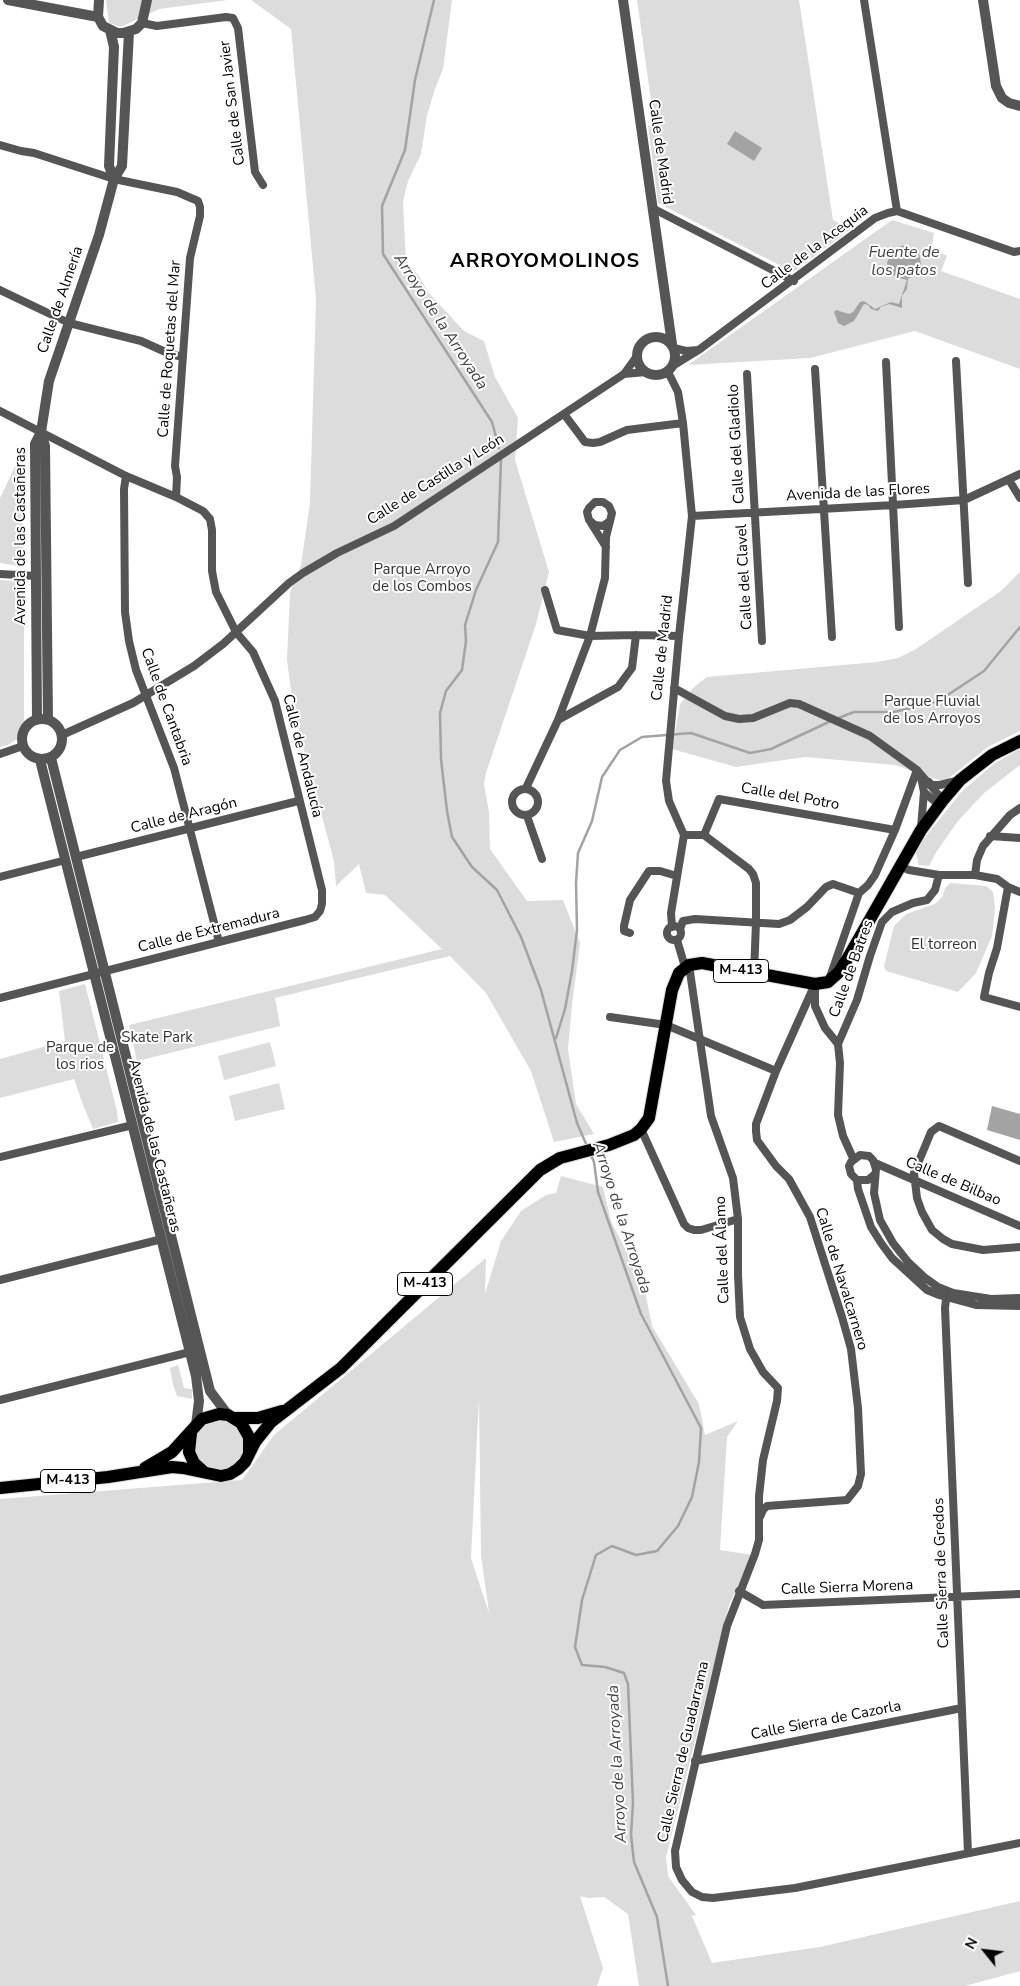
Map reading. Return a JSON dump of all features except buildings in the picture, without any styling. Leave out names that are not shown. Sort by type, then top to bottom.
[{"type":"main road","points":[[828,982],[846,962],[921,830],[941,802],[960,780],[992,755],[1020,741]]},
{"type":"main road","name":"M-413","points":[[687,966],[702,963],[815,984],[828,982]]},
{"type":"main road","points":[[641,1129],[648,1118],[675,980],[679,973],[687,966]]},
{"type":"main road","name":"M-413","points":[[0,1488],[108,1477],[172,1467],[212,1475],[230,1474],[238,1469],[255,1442],[272,1422],[341,1368],[540,1170],[565,1157],[609,1145],[634,1135],[641,1129]]},
{"type":"main road","name":"M-413","points":[[136,1472],[172,1452],[193,1429],[210,1416],[258,1418],[289,1408]]},
{"type":"main road","points":[[231,1417],[241,1423],[249,1437],[249,1454]]},
{"type":"main road","points":[[193,1429],[188,1446],[191,1458],[204,1472]]},
{"type":"street","points":[[8,0],[98,17]]},
{"type":"street","points":[[99,0],[98,17],[103,26],[117,33],[129,32],[142,23],[147,0]]},
{"type":"street","name":"Calle de Madrid","points":[[623,0],[676,358],[671,368],[678,392],[683,423],[692,516],[666,781],[669,801],[684,835]]},
{"type":"street","points":[[864,0],[897,211],[1014,252],[1020,251]]},
{"type":"street","points":[[983,0],[996,86],[1002,98],[1009,104],[1020,106]]},
{"type":"street","name":"Calle de San Javier","points":[[142,23],[157,26],[226,17],[233,18],[238,28],[255,172],[263,185]]},
{"type":"street","name":"Calle de Almería","points":[[110,30],[114,47],[109,166],[114,179]]},
{"type":"street","name":"Calle de Almería","points":[[40,432],[49,381],[99,235],[114,179],[122,166],[129,32]]},
{"type":"street","points":[[0,144],[34,152],[114,179]]},
{"type":"street","name":"Calle de Roquetas del Mar","points":[[114,179],[177,192],[198,201],[200,207],[197,232],[190,258],[175,466],[177,478],[176,497]]},
{"type":"street","points":[[654,209],[794,281]]},
{"type":"street","name":"Calle de la Acequia","points":[[671,368],[794,281],[876,218],[897,211]]},
{"type":"street","points":[[0,290],[69,323],[141,341],[170,354],[183,357]]},
{"type":"street","name":"Calle de Madrid","points":[[637,356],[642,343],[654,337],[661,328],[668,307]]},
{"type":"street","points":[[654,337],[661,337],[673,346],[686,351],[700,349]]},
{"type":"street","points":[[637,356],[638,364],[646,372],[654,376],[671,368]]},
{"type":"street","name":"Calle de Castilla y León","points":[[62,735],[114,713],[146,696],[194,666],[303,573],[337,553],[394,526],[624,374],[637,356]]},
{"type":"street","points":[[956,361],[968,583]]},
{"type":"street","points":[[886,362],[899,627]]},
{"type":"street","points":[[815,368],[832,638]]},
{"type":"street","name":"Calle de Castilla y León","points":[[624,374],[646,372]]},
{"type":"street","name":"Calle del Gladiolo","points":[[747,374],[755,512]]},
{"type":"street","points":[[0,411],[126,476],[176,497]]},
{"type":"street","points":[[564,414],[585,442],[593,443],[600,442],[627,430],[683,423]]},
{"type":"street","name":"Avenida de las Castañeras","points":[[37,720],[35,444],[40,432]]},
{"type":"street","name":"Avenida de las Castañeras","points":[[40,432],[45,446],[48,720]]},
{"type":"street","name":"Avenida de las Flores","points":[[692,516],[964,500],[1020,474]]},
{"type":"street","name":"Calle de Cantabria","points":[[126,476],[124,489],[125,612],[128,641],[136,670],[174,768],[219,942]]},
{"type":"street","points":[[1009,480],[1020,498]]},
{"type":"street","name":"Calle de Andalucía","points":[[176,497],[203,511],[210,519],[212,530],[212,571],[216,592],[236,632],[253,652],[275,701],[298,801],[322,890],[322,904]]},
{"type":"street","points":[[526,788],[558,720],[590,636],[605,578],[606,547],[611,510],[606,504],[599,502],[592,504],[588,512],[589,520],[606,547]]},
{"type":"street","name":"Calle del Clavel","points":[[755,512],[762,641]]},
{"type":"street","points":[[591,523],[603,526],[610,521]]},
{"type":"street","points":[[0,574],[36,576]]},
{"type":"street","points":[[544,590],[557,630],[590,636],[679,636]]},
{"type":"street","points":[[558,720],[618,687],[632,668],[636,635]]},
{"type":"street","points":[[674,688],[724,716],[739,719],[753,718],[790,703],[799,704],[870,736],[890,749],[932,785],[949,784],[960,780]]},
{"type":"street","points":[[37,720],[48,720],[55,723],[62,735],[62,745],[59,752],[46,759],[29,755],[23,746],[23,734],[27,726],[37,720]]},
{"type":"street","points":[[0,754],[23,746]]},
{"type":"street","name":"Avenida de las Castañeras","points":[[46,759],[100,973],[210,1390],[231,1417]]},
{"type":"street","points":[[919,772],[924,792],[921,830]]},
{"type":"street","points":[[919,772],[941,802]]},
{"type":"street","points":[[828,982],[859,893],[872,880],[919,772]]},
{"type":"street","points":[[526,788],[537,795],[538,805],[532,814],[527,816],[520,815],[512,808],[512,796],[518,790],[526,788]]},
{"type":"street","points":[[924,792],[941,802]]},
{"type":"street","name":"Calle del Potro","points":[[704,835],[719,799],[895,830]]},
{"type":"street","name":"Calle de Aragón","points":[[0,877],[298,801]]},
{"type":"street","points":[[975,874],[977,860],[983,846],[1010,815],[1020,808]]},
{"type":"street","points":[[527,816],[542,859]]},
{"type":"street","points":[[754,974],[756,922],[756,883],[753,874],[704,835],[684,835],[671,913],[676,928],[680,935],[677,940],[672,940],[668,937],[667,932],[676,928],[683,922],[695,919],[756,922],[779,924],[790,920],[807,907],[826,887],[832,884],[859,893]]},
{"type":"street","points":[[990,836],[1020,838]]},
{"type":"street","points":[[900,866],[910,870],[938,875],[975,874],[997,879],[1008,887],[1020,892]]},
{"type":"street","points":[[630,933],[624,931],[624,926],[630,900],[649,872],[660,872],[677,876]]},
{"type":"street","name":"Calle de Batres","points":[[854,1158],[843,1136],[838,1115],[840,1063],[838,1044],[857,1000],[882,922],[892,912],[913,903],[927,900],[936,890],[938,875]]},
{"type":"street","points":[[872,880],[889,885]]},
{"type":"street","points":[[1008,887],[997,948],[984,997],[1020,1007]]},
{"type":"street","name":"Calle de Extremadura","points":[[0,998],[315,917],[320,911],[322,904]]},
{"type":"street","name":"Calle del Álamo","points":[[677,940],[687,966],[711,1116],[733,1178],[738,1220],[740,1317],[750,1349],[763,1372],[778,1388],[778,1401],[763,1460],[759,1496]]},
{"type":"street","name":"Avenida de las Castañeras","points":[[100,973],[133,1125],[199,1389],[193,1429]]},
{"type":"street","name":"Calle de Batres","points":[[815,984],[815,1006],[825,1028],[838,1044]]},
{"type":"street","name":"Calle de Navalcarnero","points":[[773,1505],[847,1500],[858,1486],[861,1474],[858,1408],[850,1350],[842,1317],[810,1217],[789,1179],[776,1166],[757,1140],[756,1124],[776,1071],[815,984]]},
{"type":"street","points":[[610,1017],[666,1025],[776,1071]]},
{"type":"street","points":[[0,1157],[133,1125]]},
{"type":"street","points":[[1020,1161],[939,1126],[931,1132],[914,1173],[917,1198],[922,1212],[932,1230],[943,1239],[952,1244],[983,1250],[1020,1247]]},
{"type":"street","points":[[641,1129],[684,1224],[688,1228],[701,1230],[738,1220]]},
{"type":"street","points":[[875,1174],[868,1180],[857,1180],[853,1178],[849,1170],[850,1162],[857,1156],[865,1155],[873,1160],[875,1164],[875,1174],[874,1193],[880,1220],[892,1243],[908,1262],[947,1294],[976,1305],[1020,1306]]},
{"type":"street","name":"Calle de Bilbao","points":[[875,1164],[1020,1226]]},
{"type":"street","points":[[857,1180],[858,1190],[871,1226],[892,1258],[927,1290],[991,1299],[1020,1298]]},
{"type":"street","points":[[0,1280],[162,1239]]},
{"type":"street","name":"Calle Sierra de Gredos","points":[[947,1294],[945,1308],[968,1854]]},
{"type":"street","points":[[0,1400],[190,1352]]},
{"type":"street","points":[[759,1496],[764,1502],[773,1505]]},
{"type":"street","name":"Calle Sierra de Guadarrama","points":[[759,1496],[759,1540],[727,1626],[675,1851],[676,1867],[682,1880],[692,1892],[702,1897],[713,1898],[795,1888],[1020,1843]]},
{"type":"street","points":[[759,1518],[767,1506],[773,1505]]},
{"type":"street","name":"Calle Sierra Morena","points":[[739,1591],[763,1605],[1020,1594]]},
{"type":"street","name":"Calle Sierra de Cazorla","points":[[695,1761],[962,1708]]},
{"type":"green space","points":[[106,0],[228,0],[159,9],[121,27],[109,23]]},
{"type":"green space","name":"Parque Arroyo de los Combos","points":[[251,0],[452,0],[443,69],[427,115],[421,154],[408,181],[403,202],[406,260],[419,276],[428,292],[464,331],[484,341],[495,377],[518,418],[515,460],[549,572],[536,624],[486,773],[484,784],[489,812],[490,849],[527,901],[563,900],[580,943],[568,1049],[576,1104],[594,1134],[554,1142],[531,1071],[486,993],[450,956],[275,998],[280,1026],[137,1061],[129,1025],[442,949],[385,895],[366,893],[359,864],[336,886],[334,861],[294,713],[287,660],[290,592],[301,565],[310,503],[316,299],[291,29]]},
{"type":"green space","points":[[637,0],[799,0],[833,220],[851,229],[793,272],[658,203],[648,125],[655,129]]},
{"type":"green space","points":[[892,220],[934,233],[932,248],[947,256],[941,271],[1020,299],[1020,369],[915,331],[810,358],[688,365]]},
{"type":"green space","points":[[17,462],[26,466],[26,474],[22,474],[23,561],[18,566],[0,563],[0,498]]},
{"type":"green space","name":"Parque Fluvial de los Arroyos","points":[[1020,572],[1020,731],[988,747],[944,782],[895,765],[805,757],[736,767],[672,749],[680,704],[693,688],[707,677],[877,662],[898,658],[916,649],[1001,591]]},
{"type":"green space","points":[[0,580],[24,582],[24,718],[23,734],[10,744],[0,747]]},
{"type":"green space","points":[[1020,749],[1020,765],[984,793],[958,821],[929,866],[919,865],[915,850],[962,791],[995,763]]},
{"type":"green space","name":"El torreon","points":[[950,883],[986,886],[993,892],[995,908],[992,936],[976,973],[958,992],[886,971],[884,966],[894,926],[906,914],[935,904],[943,896],[945,888]]},
{"type":"green space","name":"Parque de los rios","points":[[85,984],[117,1111],[118,1122],[93,1129],[74,1079],[0,1098],[0,1059],[65,1041],[59,991]]},
{"type":"green space","points":[[270,1042],[276,1066],[224,1080],[218,1056]]},
{"type":"green space","points":[[279,1083],[285,1109],[235,1121],[229,1096]]},
{"type":"green space","points":[[561,1176],[603,1187],[611,1221],[644,1286],[652,1326],[699,1404],[705,1435],[738,1421],[727,1437],[720,1550],[753,1555],[729,1605],[666,1857],[668,1876],[696,1915],[692,1916],[712,1963],[820,1947],[1020,1901],[1020,1971],[965,1986],[639,1986],[628,1914],[604,1897],[588,1898],[580,1896],[603,1968],[597,1986],[0,1986],[0,1499],[242,1480],[274,1435],[486,1258],[485,1294],[501,1241],[521,1211],[546,1195],[556,1193]],"holes":[[[479,1397],[481,1555],[489,1613],[471,1558]]]},
{"type":"green space","points":[[178,1365],[184,1388],[192,1389],[192,1399],[177,1396],[170,1368]]},
{"type":"green space","points":[[214,1420],[224,1420],[237,1427],[244,1440],[244,1450],[237,1463],[224,1470],[214,1470],[205,1466],[198,1459],[194,1450],[194,1440],[198,1431],[205,1424]]},
{"type":"water","points":[[735,131],[762,148],[754,161],[727,144]]},
{"type":"water","name":"Fuente de los patos","points":[[905,245],[919,253],[921,264],[917,274],[908,279],[907,289],[902,296],[902,308],[889,304],[881,307],[878,311],[864,304],[854,321],[844,326],[838,323],[834,312],[836,310],[849,314],[853,312],[860,302],[864,301],[875,309],[891,302],[899,304],[907,280],[896,277],[891,273],[887,263],[891,252],[895,248]]},
{"type":"water","points":[[992,1106],[1020,1114],[1020,1140],[987,1130]]},
{"type":"waterway","name":"Arroyo de la Arroyada","points":[[434,0],[415,80],[405,150],[382,206],[383,254],[492,422],[499,448]]},
{"type":"waterway","name":"Arroyo de la Arroyada","points":[[501,460],[498,542],[476,590],[465,625],[466,641],[462,670],[446,691],[440,713],[441,759],[447,811],[452,837],[472,867],[497,890],[521,937],[541,990],[577,1123],[587,1146]]},
{"type":"waterway","points":[[836,719],[854,712],[894,712],[937,702],[984,671],[1020,627]]},
{"type":"waterway","points":[[556,1038],[565,1009],[577,930],[576,883],[578,853],[592,821],[602,777],[620,750],[642,737],[691,733],[750,753],[771,749],[831,721]]},
{"type":"waterway","name":"Arroyo de la Arroyada","points":[[590,1153],[594,1162],[598,1192],[641,1314],[701,1428],[699,1462],[692,1497],[678,1526],[657,1551],[636,1555],[612,1546],[596,1555],[582,1600],[575,1647],[582,1665],[605,1667],[624,1673],[628,1684],[633,1803],[631,1835],[634,1862],[657,1917],[668,1986]]},
{"type":"district","name":"ARROYOMOLINOS","points":[[545,262]]},
{"type":"park label","name":"Skate Park","points":[[157,1038]]}]
